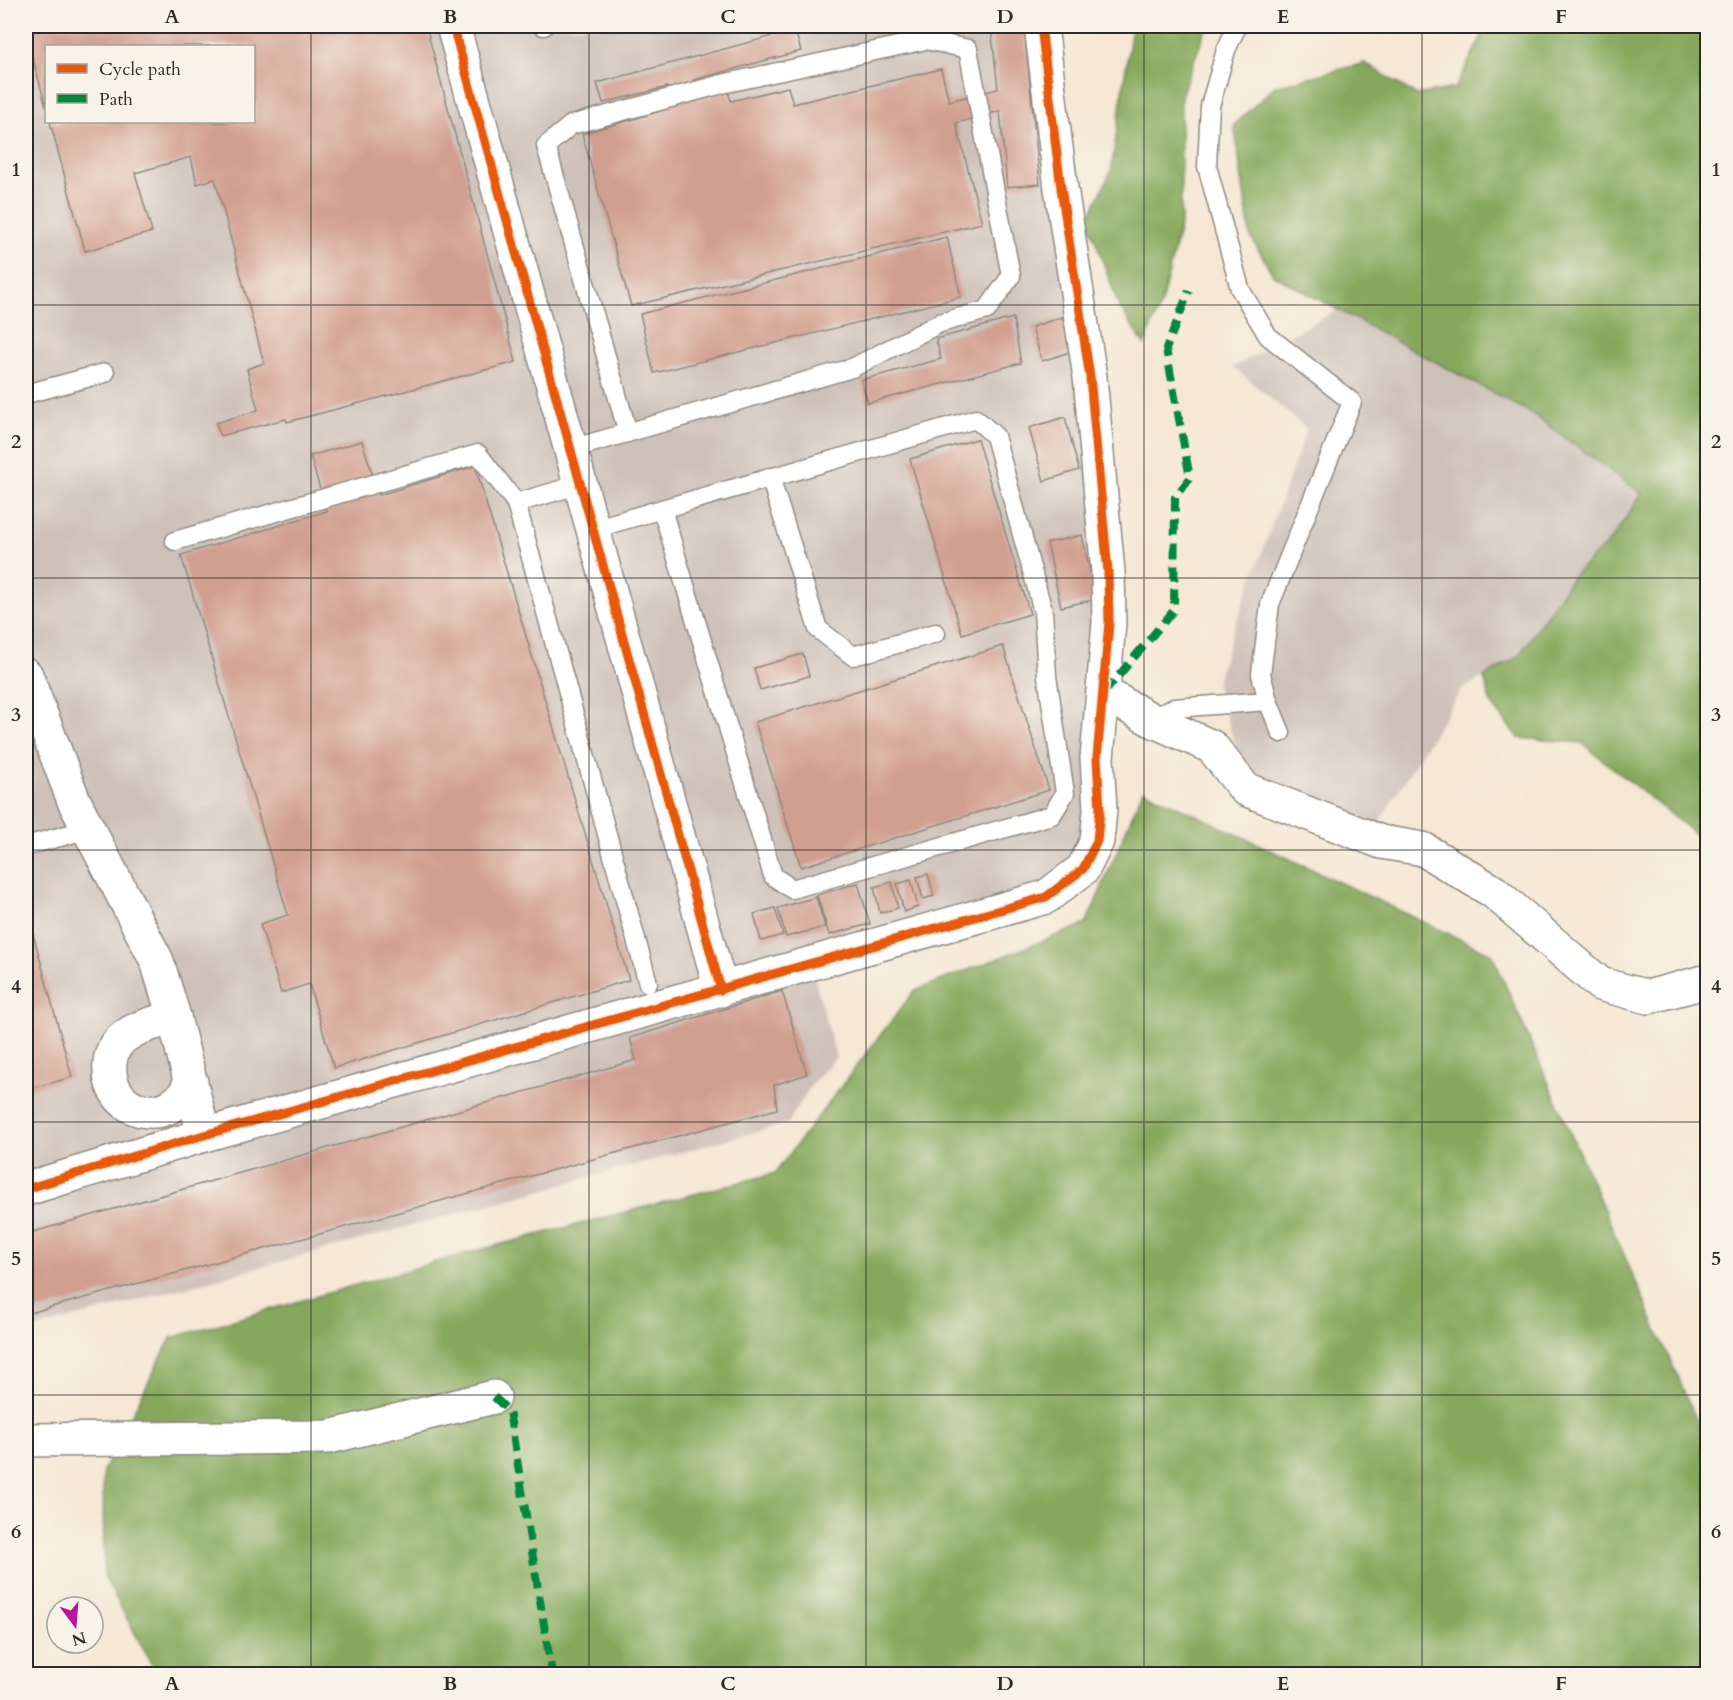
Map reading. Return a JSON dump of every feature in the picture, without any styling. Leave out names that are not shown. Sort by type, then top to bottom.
[{"type":"street","points":[[453,26],[721,990]]},
{"type":"street","points":[[26,1189],[204,1135],[1046,897],[1083,869],[1096,841],[1100,810],[1098,758],[1109,623],[1108,572],[1090,377],[1061,188],[1041,26]]},
{"type":"street","points":[[26,675],[74,801],[157,961],[174,1017],[204,1135]]},
{"type":"street","points":[[1104,693],[1150,719],[1212,747],[1245,789],[1381,842],[1423,849],[1494,892],[1600,984],[1648,997],[1707,981]]},
{"type":"street","points":[[174,1017],[131,1031],[122,1038],[110,1057],[109,1071],[112,1086],[129,1106],[142,1111],[155,1112],[176,1104],[186,1094],[191,1082]]},
{"type":"street","points":[[26,1440],[329,1437],[494,1397]]},
{"type":"lane","points":[[1237,26],[1226,50],[1210,106],[1206,166],[1240,289],[1268,336],[1352,402],[1270,604],[1261,674],[1268,701],[1281,733]]},
{"type":"lane","points":[[571,449],[628,433],[852,368],[940,323],[987,310],[1011,276],[968,49],[926,40],[722,84],[571,125],[546,146],[628,433]]},
{"type":"lane","points":[[26,394],[105,373]]},
{"type":"lane","points":[[593,529],[770,477],[976,419],[995,436],[1043,611],[1047,675],[1065,793],[1052,815],[792,889],[773,876],[662,509]]},
{"type":"lane","points":[[175,541],[478,454],[516,503],[648,983]]},
{"type":"lane","points":[[770,477],[818,629],[853,656],[936,633]]},
{"type":"lane","points":[[516,503],[581,484]]},
{"type":"lane","points":[[1150,719],[1174,708],[1268,701]]},
{"type":"lane","points":[[26,846],[89,829]]},
{"type":"shaded area","points":[[26,26],[1047,26],[1099,394],[1098,864],[813,973],[836,1057],[812,1084],[788,1123],[26,1331]]},
{"type":"shaded area","points":[[1337,310],[1531,413],[1642,494],[1610,541],[1573,576],[1518,657],[1461,690],[1377,825],[1263,780],[1232,760],[1235,745],[1216,684],[1234,628],[1307,429],[1233,367]]},
{"type":"green space","points":[[1132,26],[1207,26],[1181,96],[1181,222],[1161,304],[1144,345],[1118,304],[1088,220],[1111,171]]},
{"type":"green space","points":[[1487,26],[1707,26],[1707,844],[1582,743],[1518,738],[1490,702],[1484,677],[1518,657],[1573,576],[1610,541],[1642,494],[1531,413],[1273,275],[1250,235],[1234,125],[1275,86],[1365,63],[1416,95],[1455,88]]},
{"type":"green space","points":[[1143,790],[1492,954],[1707,1444],[1707,1674],[164,1674],[153,1667],[104,1576],[103,1471],[171,1338],[464,1254],[775,1173],[914,991],[1086,924]]},
{"type":"building","points":[[26,26],[426,26],[516,362],[287,422],[286,419],[220,436],[216,423],[258,410],[247,369],[264,363],[215,179],[197,184],[191,157],[135,173],[152,232],[85,251],[50,123],[255,123],[255,45],[45,45],[45,103]]},
{"type":"building","points":[[991,26],[1024,26],[1040,184],[1007,187],[1000,111],[956,123],[982,223],[631,306],[582,134],[671,108],[667,87],[603,103],[597,83],[795,30],[801,51],[693,80],[698,100],[728,91],[731,101],[788,87],[793,104],[941,69],[949,101],[998,89]]},
{"type":"building","points":[[947,237],[961,297],[654,373],[640,314]]},
{"type":"building","points":[[1062,317],[1073,351],[1042,361],[1032,327]]},
{"type":"building","points":[[1013,318],[1021,363],[868,403],[861,380],[941,359],[936,339]]},
{"type":"building","points":[[1065,417],[1079,470],[1044,481],[1029,428]]},
{"type":"building","points":[[977,439],[1030,614],[962,634],[910,459]]},
{"type":"building","points":[[362,441],[379,495],[475,466],[629,980],[334,1068],[309,984],[281,993],[260,924],[288,915],[181,555],[327,511],[310,456]]},
{"type":"building","points":[[1082,535],[1096,599],[1061,607],[1047,543]]},
{"type":"building","points":[[1003,646],[1049,790],[801,867],[755,722]]},
{"type":"building","points":[[803,654],[809,676],[760,690],[754,668]]},
{"type":"building","points":[[928,874],[934,896],[923,899],[917,877]]},
{"type":"building","points":[[911,880],[918,907],[904,912],[897,884]]},
{"type":"building","points":[[892,882],[898,908],[880,913],[874,887]]},
{"type":"building","points":[[858,883],[870,924],[829,935],[817,895]]},
{"type":"building","points":[[816,897],[825,927],[786,937],[778,908]]},
{"type":"building","points":[[26,908],[72,1077],[26,1090]]},
{"type":"building","points":[[775,908],[783,935],[761,941],[754,914]]},
{"type":"building","points":[[782,991],[807,1074],[774,1085],[777,1109],[26,1314],[26,1234],[636,1060],[630,1038]]},
{"type":"marked path","points":[[1104,693],[1174,610],[1175,497],[1190,478],[1166,349],[1189,291]]},
{"type":"marked path","points":[[494,1397],[509,1411],[552,1674]]},
{"type":"cycle path","points":[[453,26],[721,990]]},
{"type":"cycle path","points":[[26,1189],[204,1135],[1046,897],[1083,869],[1097,841],[1100,810],[1097,758],[1109,623],[1108,572],[1090,377],[1061,188],[1041,26]]}]
